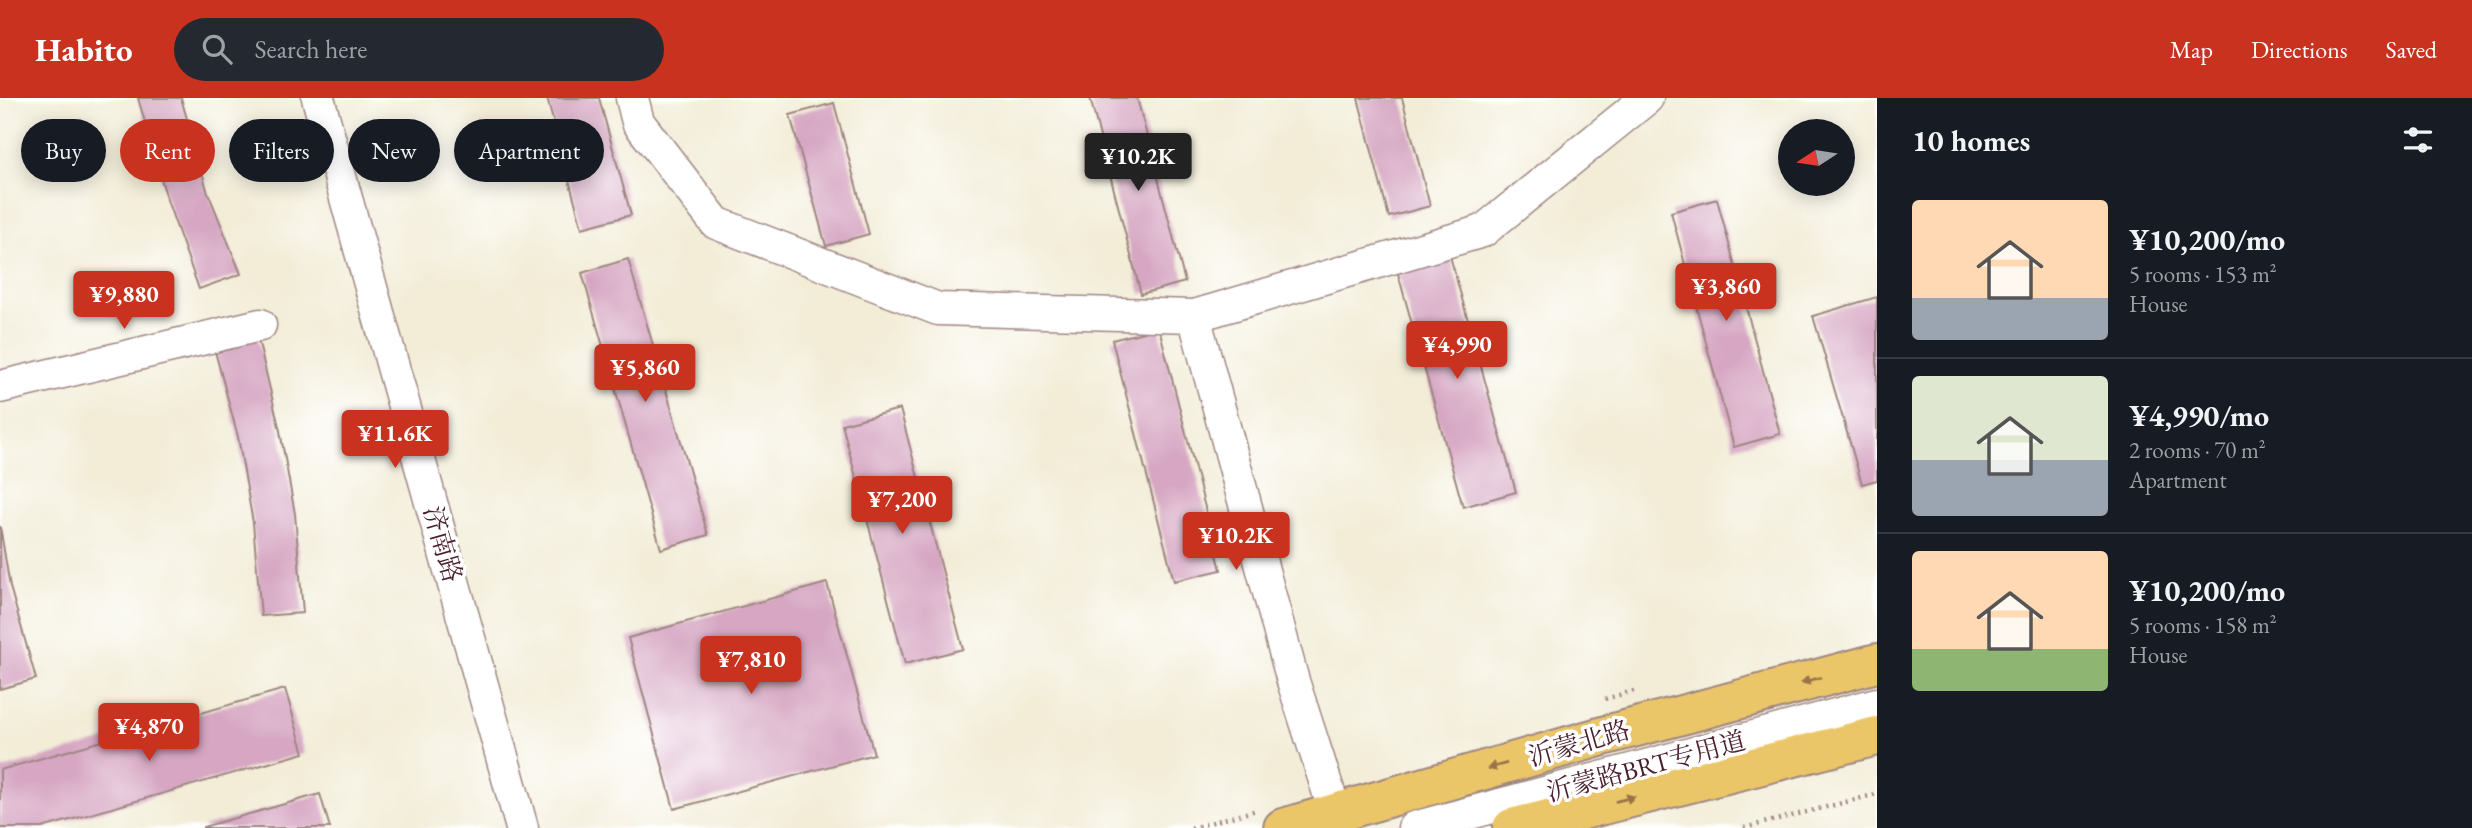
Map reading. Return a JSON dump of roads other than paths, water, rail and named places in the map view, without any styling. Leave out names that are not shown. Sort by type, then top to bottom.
[{"type":"main road","name":"沂蒙北路","points":[[1283,828],[1877,663]]},
{"type":"main road","points":[[1512,828],[1877,736]]},
{"type":"street","name":"济南路","points":[[318,98],[522,828]]},
{"type":"street","name":"济南路","points":[[332,98],[536,828]]},
{"type":"street","points":[[632,98],[639,122],[716,223],[938,309],[1194,316],[1483,231],[1647,98]]},
{"type":"street","points":[[1194,316],[1293,681],[1335,812]]},
{"type":"street","points":[[0,387],[260,326]]},
{"type":"street","name":"沂蒙路BRT专用道","points":[[1414,828],[1877,704]]}]
